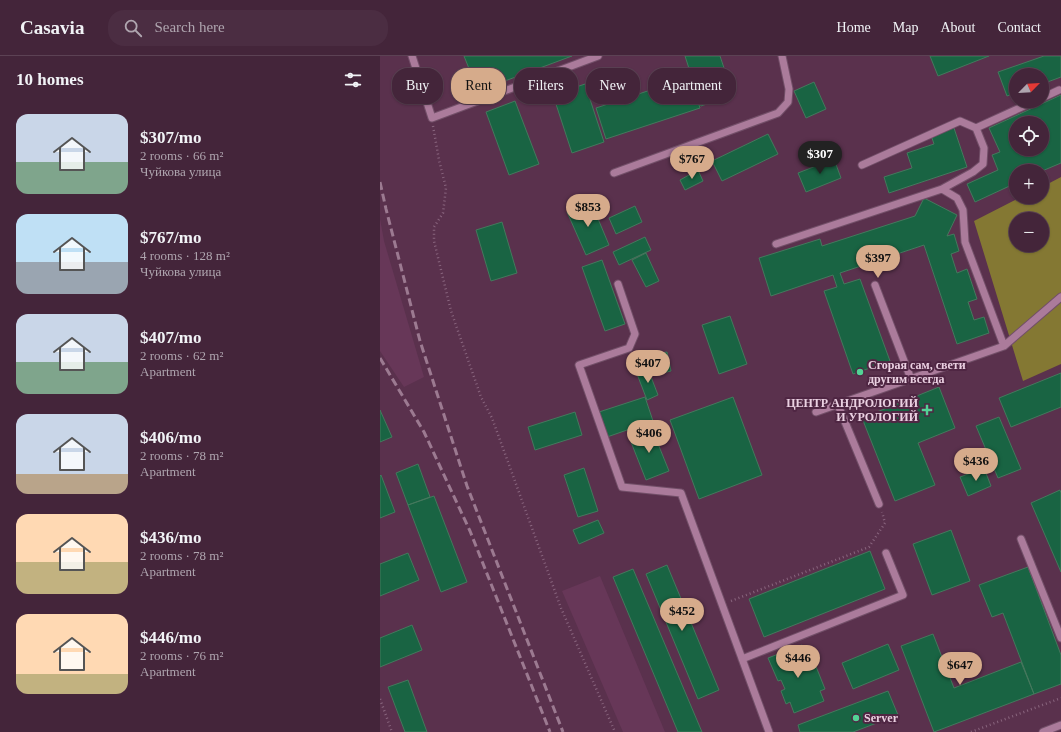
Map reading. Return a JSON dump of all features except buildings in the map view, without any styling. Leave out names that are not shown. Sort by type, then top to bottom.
[{"type":"street","points":[[412,56],[432,118],[598,56]]},
{"type":"street","points":[[614,173],[778,113],[788,102],[789,89],[782,56]]},
{"type":"street","points":[[1049,95],[1059,90]]},
{"type":"street","points":[[976,128],[1020,108]]},
{"type":"street","points":[[776,244],[942,189],[973,172],[983,164],[984,148],[976,128],[960,121],[862,165]]},
{"type":"street","points":[[942,189],[957,198],[963,210],[965,242],[1004,346]]},
{"type":"street","points":[[618,284],[635,334],[629,348],[579,365],[622,487],[681,493],[769,732]]},
{"type":"street","points":[[875,285],[912,379]]},
{"type":"street","points":[[816,412],[1004,346],[1061,297]]},
{"type":"street","points":[[838,405],[879,504]]},
{"type":"street","points":[[1021,539],[1061,638]]},
{"type":"street","points":[[742,659],[902,594],[886,552]]},
{"type":"street","points":[[1043,732],[1061,726]]},
{"type":"path","points":[[432,118],[439,160],[446,188],[443,213],[434,227],[434,242],[451,311],[481,397],[492,418],[561,608],[615,732]]},
{"type":"path","points":[[722,605],[869,546],[885,523],[879,504]]},
{"type":"path","points":[[971,732],[1061,698]]},
{"type":"path","points":[[380,699],[392,732]]},
{"type":"shaded area","points":[[1061,177],[1061,364],[1023,381],[974,221],[1009,203],[1049,204],[1049,183]]},
{"type":"shaded area","points":[[380,219],[384,241],[424,377],[404,387],[380,351]]},
{"type":"shaded area","points":[[600,576],[665,732],[623,732],[562,591]]},
{"type":"railway","points":[[380,182],[420,341],[467,486],[563,732]]},
{"type":"railway","points":[[380,358],[424,432],[470,531],[550,732]]},
{"type":"place","name":"Сгорая сам, свети другим всегда","points":[[860,372]]},
{"type":"place","name":"ЦЕНТР АНДРОЛОГИЙ И УРОЛОГИЙ","points":[[927,410]]},
{"type":"place","name":"Server","points":[[856,718]]}]
